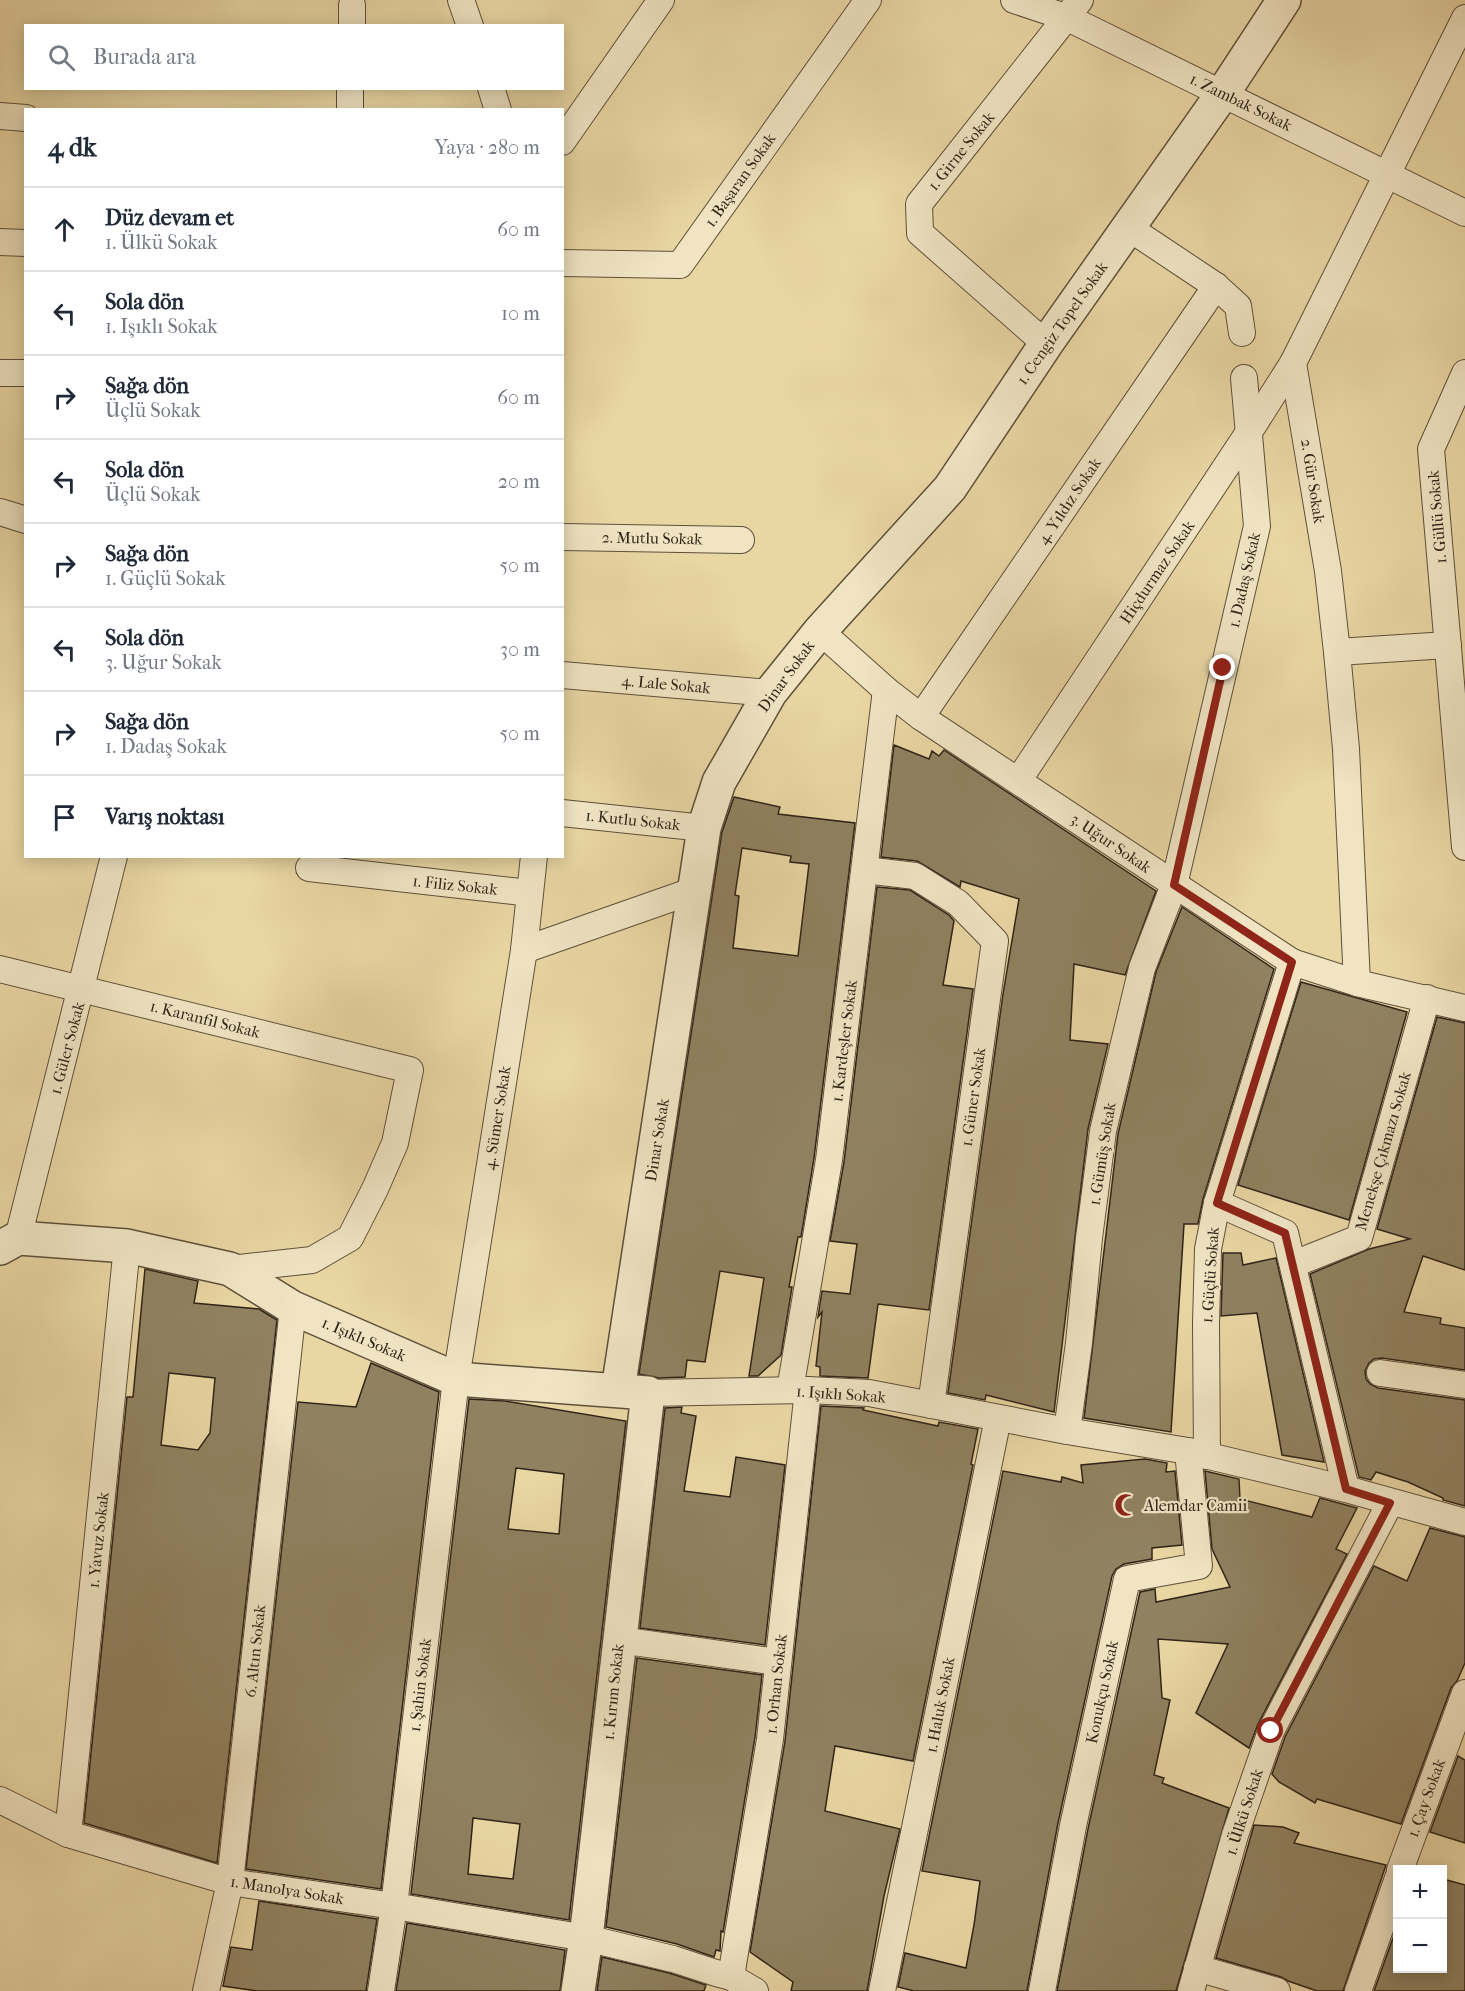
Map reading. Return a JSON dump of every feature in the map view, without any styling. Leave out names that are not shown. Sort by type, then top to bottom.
[{"type":"street","points":[[461,0],[469,24]]},
{"type":"street","points":[[564,139],[661,0]]},
{"type":"street","name":"1. Başaran Sokak","points":[[564,263],[680,265],[868,0]]},
{"type":"street","name":"1. Zambak Sokak","points":[[1014,0],[1074,9],[1223,93],[1465,213]]},
{"type":"street","name":"1. Cengiz Topel Sokak","points":[[820,631],[950,488],[1046,344],[1223,93],[1284,0]]},
{"type":"street","name":"1. Girne Sokak","points":[[1046,344],[920,233],[919,204],[1074,9]]},
{"type":"street","points":[[1293,363],[1465,18]]},
{"type":"street","points":[[350,90],[350,108]]},
{"type":"street","points":[[492,90],[497,108]]},
{"type":"street","points":[[0,116],[24,118]]},
{"type":"street","points":[[1129,228],[1216,286],[1238,306],[1242,333]]},
{"type":"street","points":[[0,242],[24,243]]},
{"type":"street","name":"4. Yıldız Sokak","points":[[921,717],[1216,286]]},
{"type":"street","name":"Hiçdurmaz Sokak","points":[[1018,781],[1293,363]]},
{"type":"street","name":"2. Gür Sokak","points":[[1293,363],[1328,571],[1337,652],[1346,749],[1357,983]]},
{"type":"street","points":[[0,373],[24,373]]},
{"type":"street","name":"1. Güllü Sokak","points":[[1465,373],[1431,449],[1465,848]]},
{"type":"street","name":"1. Dadaş Sokak","points":[[1174,885],[1257,526],[1244,378]]},
{"type":"street","points":[[0,512],[24,519]]},
{"type":"street","name":"2. Mutlu Sokak","points":[[564,537],[741,540]]},
{"type":"street","name":"3. Uğur Sokak","points":[[820,631],[886,690],[921,717],[1292,962],[1357,983],[1465,1008]]},
{"type":"street","name":"Dinar Sokak","points":[[633,1392],[704,828],[719,782],[770,693],[820,631]]},
{"type":"street","points":[[1337,652],[1448,645]]},
{"type":"street","name":"4. Lale Sokak","points":[[564,675],[770,693]]},
{"type":"street","name":"1. Kardeşler Sokak","points":[[799,1390],[886,690]]},
{"type":"street","name":"1. Kutlu Sokak","points":[[564,813],[704,828]]},
{"type":"street","name":"1. Güler Sokak","points":[[9,1243],[82,989],[114,858]]},
{"type":"street","name":"4. Sümer Sokak","points":[[456,1378],[524,950],[534,858]]},
{"type":"street","name":"1. Filiz Sokak","points":[[309,868],[364,865],[530,893]]},
{"type":"street","name":"1. Güner Sokak","points":[[865,870],[915,876],[958,903],[995,941],[931,1405]]},
{"type":"street","name":"1. Gümüş Sokak","points":[[1067,1431],[1103,1131],[1142,968],[1174,885]]},
{"type":"street","points":[[524,950],[695,890]]},
{"type":"street","name":"1. Güçlü Sokak","points":[[1198,1454],[1208,1249],[1217,1203],[1292,962]]},
{"type":"street","name":"1. Karanfil Sokak","points":[[0,969],[410,1070]]},
{"type":"street","name":"Menekşe Çıkmazı Sokak","points":[[1294,1264],[1359,1238],[1427,998]]},
{"type":"street","name":"1. Işıklı Sokak","points":[[9,1243],[127,1246],[230,1269],[312,1260],[350,1238],[395,1143],[410,1070]]},
{"type":"street","points":[[1217,1203],[1285,1233],[1346,1489]]},
{"type":"street","name":"1. Yavuz Sokak","points":[[68,1834],[127,1246]]},
{"type":"street","name":"1. Işıklı Sokak","points":[[230,1269],[293,1308],[456,1378],[633,1392],[799,1390],[869,1393],[1198,1454],[1346,1489],[1465,1522]]},
{"type":"street","name":"6. Altın Sokak","points":[[206,1991],[230,1882],[293,1308]]},
{"type":"street","points":[[1380,1373],[1465,1385]]},
{"type":"street","name":"1. Şahin Sokak","points":[[381,1991],[394,1906],[456,1378]]},
{"type":"street","name":"1. Orhan Sokak","points":[[719,1980],[770,1739],[799,1390]]},
{"type":"street","name":"1. Kırım Sokak","points":[[578,1991],[619,1640],[633,1392]]},
{"type":"street","name":"1. Haluk Sokak","points":[[882,1991],[998,1418]]},
{"type":"street","name":"Konukçu Sokak","points":[[1042,1991],[1073,1826],[1127,1579],[1199,1566],[1198,1454]]},
{"type":"street","name":"1. Ülkü Sokak","points":[[1277,1991],[1194,1979],[1235,1835],[1271,1731],[1390,1503]]},
{"type":"street","points":[[619,1640],[778,1662]]},
{"type":"street","name":"1. Çay Sokak","points":[[1401,1865],[1465,1693]]},
{"type":"street","name":"1. Manolya Sokak","points":[[0,1800],[68,1834],[230,1882],[586,1938],[673,1959],[719,1980],[755,1991]]},
{"type":"street","points":[[1358,1991],[1393,1892]]},
{"type":"building","points":[[894,745],[929,759],[932,751],[939,756],[944,750],[1156,891],[1125,975],[1074,964],[1070,1040],[1108,1044],[1088,1129],[1054,1412],[986,1395],[985,1400],[948,1393],[1003,994],[1019,899],[961,881],[960,887],[917,861],[881,857]]},
{"type":"building","points":[[734,797],[780,807],[778,814],[855,823],[814,1158],[801,1237],[798,1237],[789,1287],[792,1287],[781,1355],[758,1376],[749,1376],[764,1278],[720,1271],[705,1362],[687,1360],[685,1377],[659,1378],[639,1374],[722,832]],"holes":[[[742,848],[791,856],[790,862],[809,864],[798,956],[733,948],[739,896],[735,895]]]},
{"type":"building","points":[[877,887],[910,890],[949,915],[954,921],[943,985],[973,989],[929,1310],[878,1304],[868,1378],[820,1376],[820,1367],[816,1366],[822,1312],[818,1317],[822,1291],[850,1294],[857,1244],[830,1241],[844,1162]]},
{"type":"building","points":[[1182,907],[1274,969],[1203,1199],[1198,1224],[1184,1224],[1171,1432],[1084,1418],[1118,1134],[1156,972]]},
{"type":"building","points":[[1301,982],[1407,1012],[1349,1220],[1238,1185]]},
{"type":"building","points":[[1437,1017],[1465,1023],[1465,1270],[1423,1256],[1404,1312],[1441,1318],[1440,1324],[1465,1328],[1465,1370],[1382,1358],[1374,1359],[1365,1371],[1366,1379],[1378,1388],[1465,1400],[1465,1506],[1443,1500],[1408,1482],[1376,1472],[1371,1480],[1359,1477],[1310,1274],[1369,1249],[1410,1239],[1377,1229]]},
{"type":"building","points":[[1223,1253],[1241,1253],[1243,1265],[1276,1258],[1324,1462],[1282,1455],[1257,1313],[1221,1316]]},
{"type":"building","points":[[145,1269],[198,1281],[194,1303],[259,1309],[277,1320],[217,1863],[84,1823],[127,1397],[133,1397]],"holes":[[[169,1373],[215,1378],[210,1433],[198,1450],[161,1445]]]},
{"type":"building","points":[[371,1363],[439,1392],[381,1889],[246,1869],[298,1402],[356,1407]]},
{"type":"building","points":[[469,1399],[505,1401],[626,1421],[569,1920],[411,1894]],"holes":[[[516,1468],[564,1474],[559,1534],[508,1529]],[[473,1818],[520,1824],[513,1879],[468,1874]]]},
{"type":"building","points":[[821,1406],[864,1408],[863,1410],[938,1426],[939,1422],[978,1429],[971,1464],[973,1465],[913,1761],[835,1746],[825,1811],[900,1829],[884,1896],[867,1991],[791,1991],[793,1982],[750,1952],[785,1741]]},
{"type":"building","points":[[682,1407],[681,1413],[696,1416],[684,1491],[730,1497],[736,1457],[785,1465],[765,1645],[640,1628],[665,1408]]},
{"type":"building","points":[[1145,1459],[1167,1463],[1166,1472],[1175,1471],[1182,1545],[1152,1548],[1152,1559],[1124,1564],[1116,1569],[1112,1576],[1058,1823],[1027,1991],[914,1991],[898,1987],[905,1953],[966,1968],[980,1881],[922,1871],[1003,1471],[1061,1482],[1062,1477],[1083,1483],[1081,1465]]},
{"type":"building","points":[[1205,1471],[1239,1479],[1240,1499],[1312,1517],[1320,1498],[1357,1508],[1336,1549],[1347,1554],[1258,1724],[1249,1748],[1196,1713],[1228,1644],[1158,1639],[1162,1698],[1170,1700],[1154,1775],[1164,1778],[1162,1783],[1229,1808],[1176,1991],[1057,1991],[1088,1829],[1140,1592],[1155,1589],[1156,1602],[1230,1587],[1212,1549]]},
{"type":"building","points":[[1430,1528],[1465,1537],[1465,1663],[1457,1681],[1451,1688],[1401,1824],[1317,1799],[1315,1803],[1279,1782],[1272,1774],[1285,1737],[1374,1566],[1407,1581]]},
{"type":"building","points":[[637,1658],[762,1675],[755,1737],[723,1932],[721,1931],[720,1951],[716,1950],[714,1957],[677,1944],[606,1927]]},
{"type":"building","points":[[1458,1756],[1465,1760],[1465,1843],[1430,1832]]},
{"type":"building","points":[[1254,1825],[1283,1827],[1299,1833],[1294,1843],[1386,1865],[1343,1991],[1317,1991],[1281,1977],[1216,1958]]},
{"type":"building","points":[[1447,1880],[1465,1885],[1465,1991],[1374,1991],[1393,1938],[1393,1973],[1447,1973]]},
{"type":"building","points":[[259,1901],[377,1919],[366,1991],[257,1991],[223,1986],[231,1947],[252,1950]]},
{"type":"building","points":[[407,1923],[565,1950],[560,1991],[396,1991]]},
{"type":"building","points":[[602,1957],[669,1973],[706,1985],[704,1991],[597,1991]]},
{"type":"place","name":"Alemdar Camii","points":[[1126,1505]]},
{"type":"route","points":[[1223,668],[1174,885],[1292,962],[1217,1203],[1285,1233],[1346,1489],[1390,1503],[1271,1731]]}]
